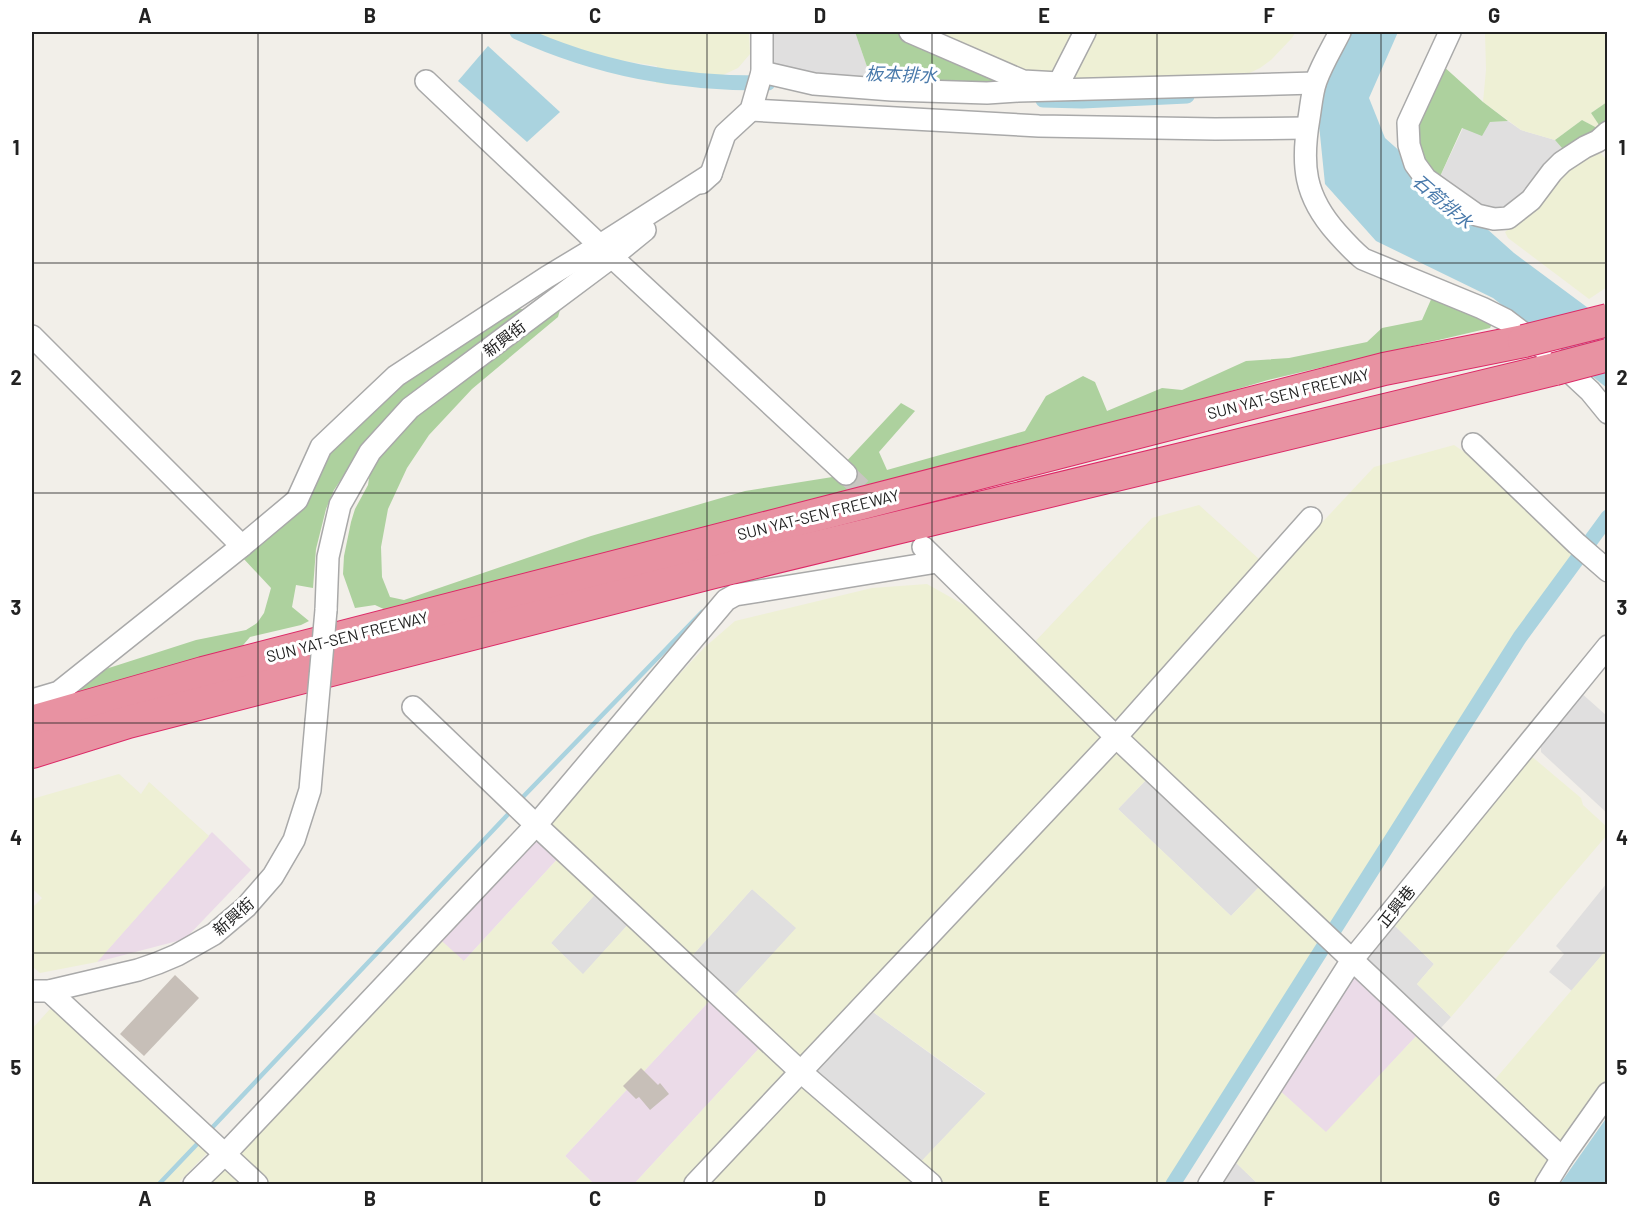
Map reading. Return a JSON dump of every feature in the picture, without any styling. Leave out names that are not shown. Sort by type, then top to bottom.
[{"type":"highway","name":"SUN YAT-SEN FREEWAY","points":[[32,722],[203,673],[1176,422],[1384,369],[1524,341],[1608,320]]},
{"type":"highway","name":"SUN YAT-SEN FREEWAY","points":[[32,752],[128,722],[714,572],[1608,355]]},
{"type":"street","points":[[762,32],[762,72],[752,109],[1039,126],[1307,128]]},
{"type":"street","points":[[910,32],[1021,86],[1315,83]]},
{"type":"street","points":[[762,72],[814,84],[892,90],[987,93],[1021,86],[1059,83],[1085,32]]},
{"type":"street","points":[[1340,32],[1315,83],[1304,147],[1309,186],[1324,219],[1357,255],[1373,264],[1506,320],[1548,352],[1590,391],[1608,414]]},
{"type":"street","points":[[1450,32],[1408,123],[1409,145],[1415,164],[1426,179],[1477,215],[1494,219],[1508,218],[1531,200],[1562,162],[1598,141],[1608,132]]},
{"type":"street","points":[[426,81],[846,474]]},
{"type":"street","name":"新興街","points":[[40,991],[138,970],[177,955],[214,934],[246,907],[273,876],[294,840],[310,790],[326,610],[328,557],[340,505],[370,452],[410,408],[606,251],[711,174],[725,134],[752,109]]},
{"type":"street","points":[[32,700],[59,692],[297,500],[321,447],[396,376],[547,277],[606,251]]},
{"type":"street","points":[[32,336],[242,546]]},
{"type":"street","points":[[1473,444],[1601,565]]},
{"type":"street","points":[[695,1185],[1116,737],[1311,518]]},
{"type":"street","points":[[922,547],[1116,737],[1562,1158]]},
{"type":"street","points":[[194,1185],[536,825],[726,600],[735,595],[938,562]]},
{"type":"street","name":"正興巷","points":[[1209,1185],[1352,960],[1608,646]]},
{"type":"street","points":[[413,707],[801,1072],[931,1185]]},
{"type":"street","points":[[40,991],[257,1185]]},
{"type":"street","points":[[1546,1185],[1562,1158],[1608,1093]]},
{"type":"shaded area","points":[[768,32],[855,32],[873,84],[774,75]]},
{"type":"shaded area","points":[[1508,121],[1521,130],[1555,140],[1562,148],[1530,194],[1510,208],[1488,214],[1437,183],[1463,128]]},
{"type":"shaded area","points":[[1580,692],[1607,716],[1607,813],[1541,752],[1541,743]]},
{"type":"shaded area","points":[[1147,779],[1260,886],[1231,916],[1118,809]]},
{"type":"shaded area","points":[[534,827],[562,854],[463,962],[434,934]]},
{"type":"shaded area","points":[[212,832],[251,870],[185,939],[97,962]]},
{"type":"shaded area","points":[[1607,883],[1607,949],[1572,991],[1549,972],[1564,954],[1556,946]]},
{"type":"shaded area","points":[[600,889],[632,920],[583,975],[551,943]]},
{"type":"shaded area","points":[[752,889],[797,928],[733,997],[691,957]]},
{"type":"shaded area","points":[[1393,924],[1434,964],[1417,984],[1451,1017],[1437,1032],[1364,960]]},
{"type":"shaded area","points":[[1357,973],[1421,1031],[1326,1133],[1278,1089]]},
{"type":"shaded area","points":[[714,996],[764,1043],[634,1184],[594,1184],[565,1156]]},
{"type":"shaded area","points":[[866,1007],[986,1094],[914,1169],[810,1067]]},
{"type":"shaded area","points":[[1232,1159],[1258,1184],[1216,1184]]},
{"type":"green space","points":[[536,32],[749,32],[750,54],[738,68],[697,87],[656,83],[657,66],[585,55],[545,40]]},
{"type":"green space","points":[[855,32],[929,32],[1007,80],[1008,95],[873,84]]},
{"type":"green space","points":[[929,32],[1086,32],[1051,88]]},
{"type":"green space","points":[[1093,32],[1296,32],[1271,60],[1237,79],[1063,89]]},
{"type":"green space","points":[[1485,32],[1607,32],[1607,102],[1591,113],[1601,128],[1582,120],[1555,140],[1521,130],[1483,102],[1486,70]]},
{"type":"green space","points":[[1442,65],[1508,121],[1490,122],[1482,136],[1462,128],[1437,183],[1427,173],[1413,126]]},
{"type":"green space","points":[[1607,102],[1607,124],[1601,128],[1591,113]]},
{"type":"green space","points":[[1582,120],[1599,129],[1578,149],[1562,148],[1555,140]]},
{"type":"green space","points":[[1600,152],[1607,161],[1607,287],[1589,299],[1508,238],[1505,232],[1526,215],[1563,167]]},
{"type":"green space","points":[[1433,295],[1494,320],[1490,328],[1268,380],[1180,406],[390,612],[375,605],[355,608],[343,574],[351,522],[368,485],[371,465],[412,417],[562,303],[558,317],[472,389],[429,435],[407,468],[388,509],[381,547],[382,577],[390,597],[404,600],[591,536],[745,491],[845,475],[843,465],[901,403],[915,411],[879,452],[887,470],[1025,431],[1046,396],[1083,376],[1095,382],[1107,411],[1162,388],[1182,390],[1246,361],[1289,358],[1367,342],[1382,328],[1422,320]]},
{"type":"green space","points":[[504,309],[528,309],[355,459],[334,490],[326,509],[316,549],[313,588],[296,585],[292,607],[309,621],[250,637],[238,651],[61,700],[59,684],[196,640],[246,630],[257,623],[264,613],[271,588],[242,557],[331,449],[353,418]]},
{"type":"green space","points":[[1454,445],[1489,469],[1578,551],[1337,935],[1123,735],[1374,467]]},
{"type":"green space","points":[[1199,505],[1269,568],[1117,729],[1030,647],[1152,518]]},
{"type":"green space","points":[[927,584],[968,607],[1107,740],[802,1061],[733,997],[796,928],[752,889],[691,957],[542,820],[705,647],[735,621],[872,588]]},
{"type":"green space","points":[[1116,749],[1147,779],[1118,809],[1231,916],[1260,886],[1327,950],[1179,1184],[931,1184],[914,1169],[986,1093],[866,1007]]},
{"type":"green space","points":[[1530,755],[1581,798],[1583,805],[1607,827],[1607,835],[1451,1017],[1417,984],[1434,964],[1393,924]]},
{"type":"green space","points":[[119,774],[141,794],[149,782],[209,836],[97,962],[40,973],[32,966],[32,908],[42,898],[32,888],[32,799]]},
{"type":"green space","points":[[562,854],[600,889],[551,943],[583,974],[632,920],[714,996],[565,1156],[594,1184],[266,1184],[231,1152],[434,934],[464,961]]},
{"type":"green space","points":[[1607,949],[1607,1083],[1562,1149],[1491,1084]]},
{"type":"green space","points":[[50,1009],[57,1011],[209,1151],[177,1184],[32,1184],[32,1029]]},
{"type":"green space","points":[[1421,1031],[1552,1158],[1533,1184],[1258,1184],[1232,1159],[1278,1089],[1326,1132]]},
{"type":"green space","points":[[764,1043],[793,1070],[683,1184],[634,1184]]},
{"type":"green space","points":[[800,1078],[913,1184],[700,1184]]},
{"type":"green space","points":[[220,1162],[244,1184],[199,1184]]},
{"type":"water","name":"石筍排水","points":[[1346,32],[1398,32],[1369,98],[1385,138],[1514,253],[1607,322],[1607,388],[1493,298],[1376,241],[1325,184],[1318,115],[1327,77]]},
{"type":"water","points":[[488,46],[560,112],[527,142],[458,81]]},
{"type":"water","points":[[1607,1117],[1607,1184],[1560,1184]]},
{"type":"building","points":[[175,975],[199,998],[144,1056],[120,1034]]},
{"type":"building","points":[[641,1068],[658,1085],[660,1083],[669,1094],[650,1110],[639,1097],[636,1099],[623,1086]]},
{"type":"waterway","name":"板本排水","points":[[517,32],[578,56],[640,72],[703,81],[768,83]]},
{"type":"waterway","name":"板本排水","points":[[1043,100],[1082,101],[1187,96]]},
{"type":"waterway","points":[[1173,1184],[1520,637],[1608,517]]},
{"type":"waterway","points":[[520,800],[702,612]]},
{"type":"waterway","points":[[208,1132],[513,809]]},
{"type":"waterway","points":[[159,1184],[200,1141]]},
{"type":"tunnel","points":[[846,474],[881,507]]}]
